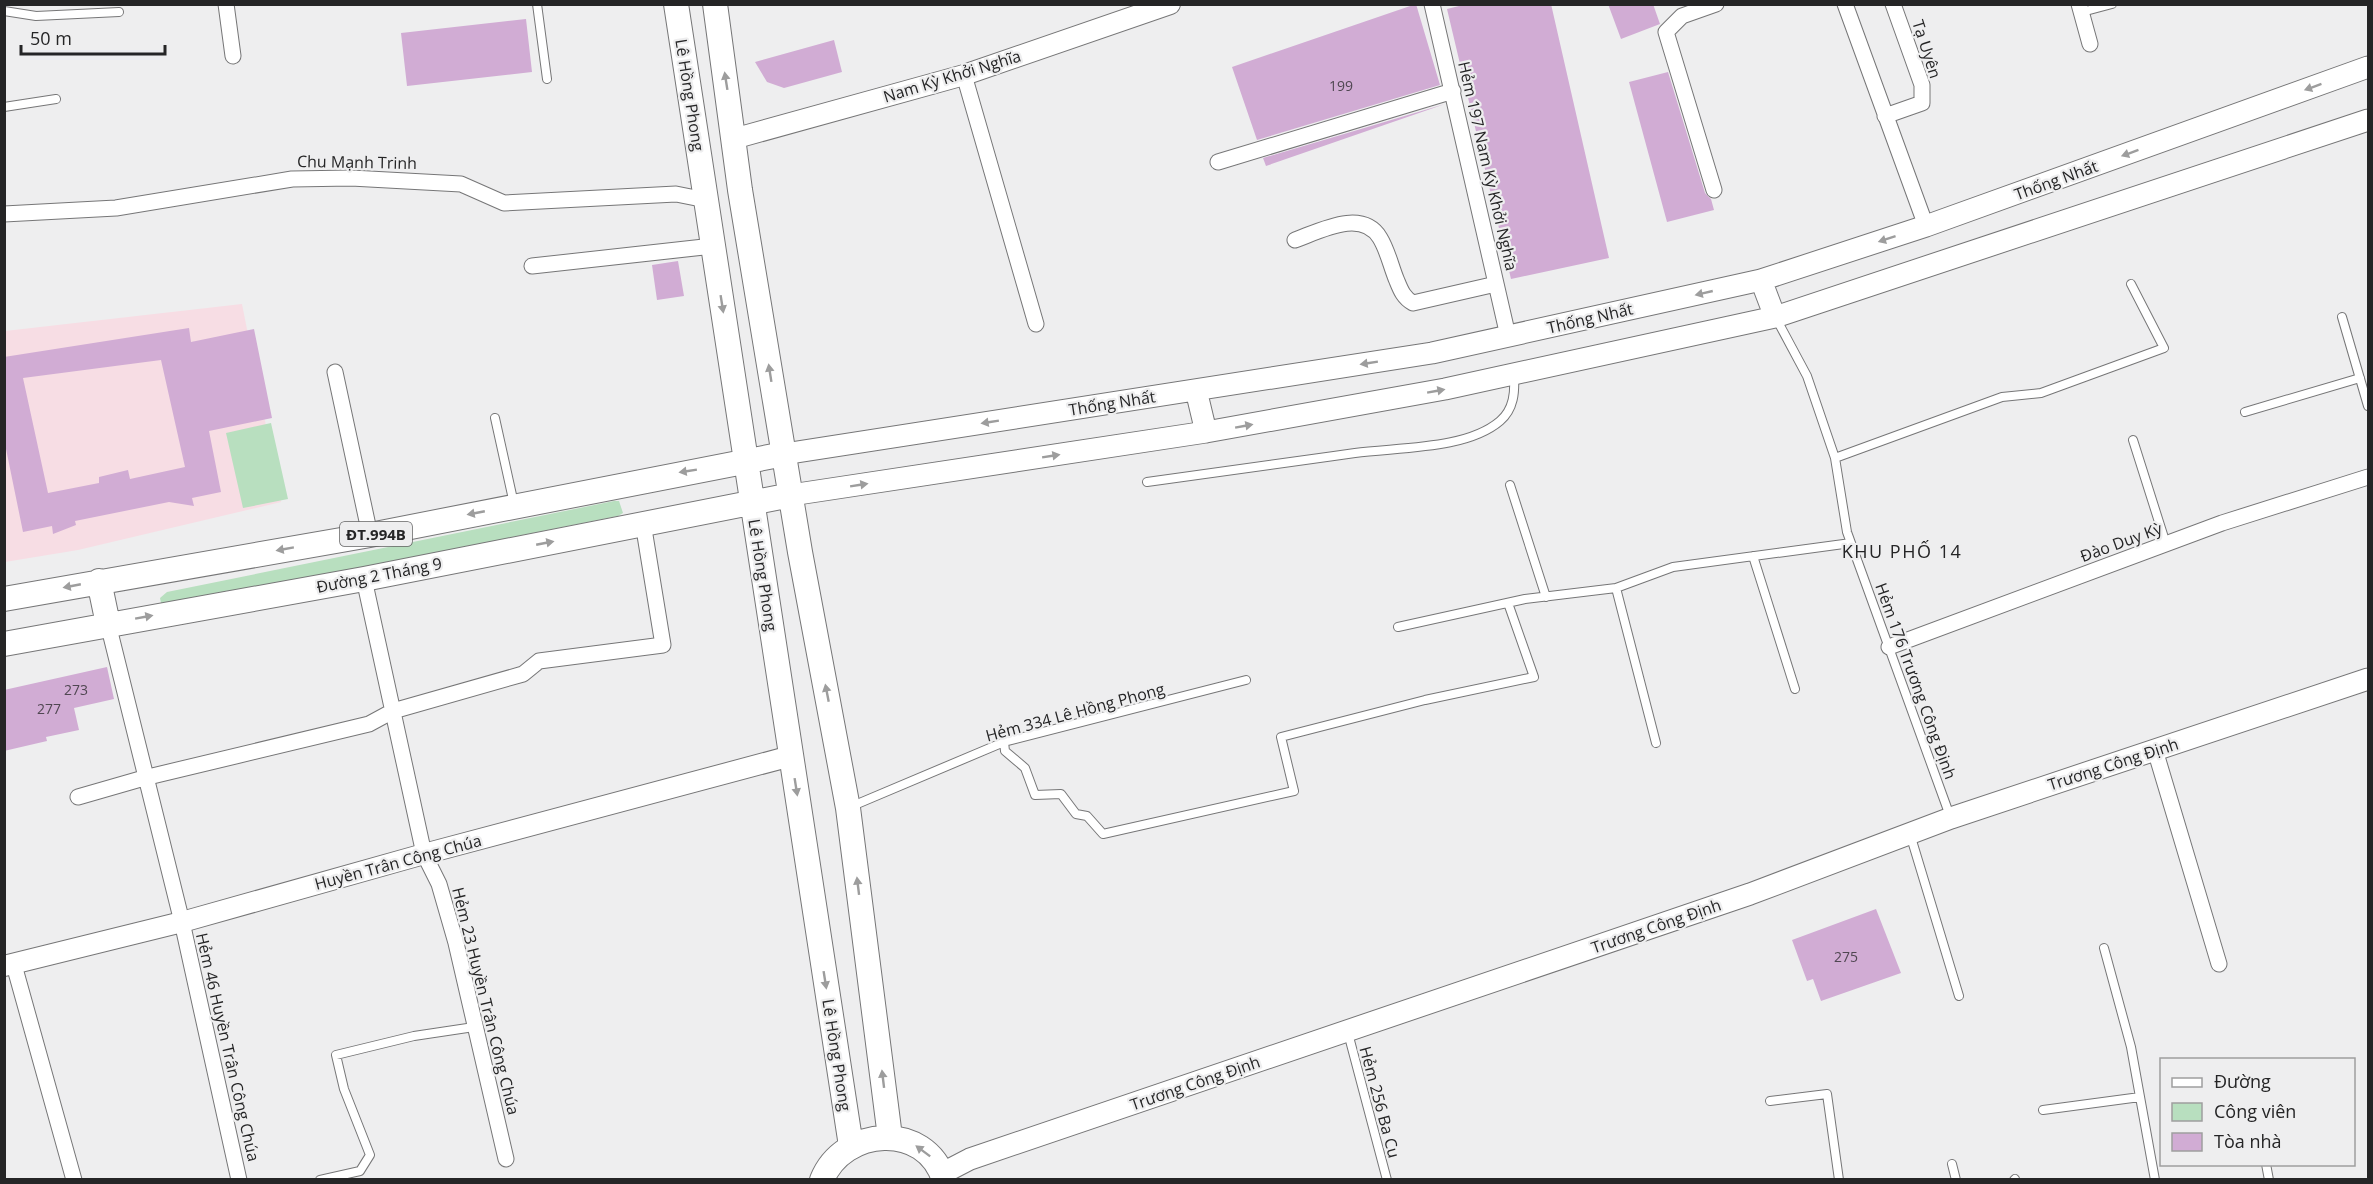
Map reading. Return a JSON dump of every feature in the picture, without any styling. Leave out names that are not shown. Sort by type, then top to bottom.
[{"type":"main road","name":"Lê Hồng Phong","points":[[676,4],[851,1146]]},
{"type":"main road","points":[[715,4],[740,190],[791,495],[848,808],[891,1137]]},
{"type":"main road","name":"Thống Nhất","points":[[784,454],[1432,353],[1761,280],[1926,226],[2368,67]]},
{"type":"main road","points":[[791,495],[1206,432],[1514,374],[1775,317],[2368,120]]},
{"type":"main road","points":[[698,150],[732,139]]},
{"type":"main road","points":[[706,200],[740,190]]},
{"type":"main road","points":[[1761,280],[1775,317]]},
{"type":"main road","points":[[1197,390],[1206,432]]},
{"type":"main road","points":[[746,461],[784,454]]},
{"type":"main road","name":"ĐT.994B","points":[[4,599],[370,535],[746,461]]},
{"type":"main road","name":"Đường 2 Tháng 9","points":[[4,645],[108,624],[364,579],[791,495]]},
{"type":"main road","points":[[99,581],[108,624]]},
{"type":"main road","name":"Trương Công Định","points":[[944,1176],[970,1159],[1750,894],[1951,818],[2368,679]]},
{"type":"main road","points":[[822,1179],[834,1159],[851,1146],[871,1138],[891,1137],[913,1143],[930,1156],[944,1176]]},
{"type":"street","points":[[226,4],[233,56]]},
{"type":"street","name":"Nam Kỳ Khởi Nghĩa","points":[[732,139],[964,75],[1170,4]]},
{"type":"street","name":"Hẻm 197 Nam Kỳ Khởi Nghĩa","points":[[1432,4],[1508,336]]},
{"type":"street","points":[[1714,190],[1666,32],[1682,16],[1716,4]]},
{"type":"street","points":[[1845,4],[1926,226]]},
{"type":"street","name":"Tạ Uyên","points":[[1885,116],[1922,103],[1922,85],[1893,4]]},
{"type":"street","points":[[2080,8],[2090,44]]},
{"type":"street","points":[[964,75],[1036,324]]},
{"type":"street","points":[[1218,162],[1453,91]]},
{"type":"street","name":"Chu Mạnh Trinh","points":[[4,214],[116,208],[292,179],[351,178],[461,184],[504,203],[676,194],[706,200]]},
{"type":"street","points":[[1295,240],[1344,223],[1358,223],[1372,228],[1384,246],[1401,293],[1413,303],[1496,284]]},
{"type":"street","points":[[532,266],[713,246]]},
{"type":"street","points":[[335,372],[370,535]]},
{"type":"street","name":"Đào Duy Kỳ","points":[[1889,647],[2222,523],[2368,477]]},
{"type":"street","points":[[78,797],[144,778],[369,724],[393,711],[523,674],[539,660],[663,645],[642,524]]},
{"type":"street","name":"Hẻm 23 Huyền Trân Công Chúa","points":[[364,579],[424,854],[439,884],[506,1159]]},
{"type":"street","name":"Hẻm 46 Huyền Trân Công Chúa","points":[[108,624],[144,778],[182,922],[240,1179]]},
{"type":"street","points":[[2155,750],[2219,964]]},
{"type":"street","name":"Huyền Trân Công Chúa","points":[[9,965],[182,922],[424,854],[791,756]]},
{"type":"street","points":[[9,965],[74,1179]]},
{"type":"lane","points":[[537,4],[547,79]]},
{"type":"lane","points":[[2080,8],[2112,4]]},
{"type":"lane","points":[[4,11],[36,16],[119,12]]},
{"type":"lane","points":[[4,107],[56,99]]},
{"type":"lane","points":[[1834,458],[2002,397],[2041,393],[2164,348],[2131,284]]},
{"type":"lane","name":"Hẻm 176 Trương Công Định","points":[[1775,317],[1807,376],[1834,458],[1851,543],[1951,818]]},
{"type":"lane","points":[[2342,317],[2368,406]]},
{"type":"lane","points":[[1147,482],[1389,448],[1446,443],[1479,434],[1501,421],[1510,409],[1515,395],[1514,374]]},
{"type":"lane","points":[[2245,412],[2360,378]]},
{"type":"lane","points":[[495,418],[515,506]]},
{"type":"lane","points":[[2133,440],[2166,544]]},
{"type":"lane","points":[[1510,485],[1546,597]]},
{"type":"lane","points":[[1398,627],[1508,603],[1616,588],[1673,567],[1851,543]]},
{"type":"lane","points":[[1753,556],[1795,689]]},
{"type":"lane","points":[[1616,588],[1656,743]]},
{"type":"lane","points":[[1004,742],[1005,751],[1025,768],[1035,795],[1061,794],[1076,814],[1087,816],[1103,834],[1294,791],[1281,737],[1425,700],[1534,677],[1508,603]]},
{"type":"lane","name":"Hẻm 334 Lê Hồng Phong","points":[[848,808],[1004,742],[1246,680]]},
{"type":"lane","points":[[1910,833],[1959,996]]},
{"type":"lane","points":[[2104,948],[2131,1047],[2155,1179]]},
{"type":"lane","points":[[320,1179],[360,1171],[370,1155],[344,1089],[336,1055],[414,1036],[474,1027]]},
{"type":"lane","name":"Hẻm 256 Ba Cu","points":[[1348,1031],[1387,1179]]},
{"type":"lane","points":[[1770,1101],[1827,1094],[1839,1179]]},
{"type":"lane","points":[[2043,1110],[2140,1097]]},
{"type":"lane","points":[[1952,1164],[1956,1179]]},
{"type":"shaded area","points":[[242,304],[281,502],[78,550],[5,562],[5,331]]},
{"type":"green space","points":[[271,423],[288,499],[243,508],[226,433]]},
{"type":"green space","points":[[619,501],[623,513],[618,516],[169,606],[161,603],[160,598],[167,592]]},
{"type":"building","points":[[1416,4],[1440,85],[1257,140],[1232,67]]},
{"type":"building","points":[[1467,4],[1551,4],[1609,258],[1511,279],[1447,9]]},
{"type":"building","points":[[1608,4],[1653,4],[1660,24],[1621,39]]},
{"type":"building","points":[[526,19],[532,72],[407,86],[401,33]]},
{"type":"building","points":[[834,40],[842,72],[784,88],[767,82],[755,62]]},
{"type":"building","points":[[1668,72],[1705,193],[1711,199],[1714,210],[1667,222],[1629,82]]},
{"type":"building","points":[[1445,104],[1266,166],[1263,158]]},
{"type":"building","points":[[678,261],[684,296],[657,300],[652,265]]},
{"type":"building","points":[[189,328],[191,342],[254,329],[272,418],[209,431],[221,492],[192,498],[194,506],[169,502],[75,521],[76,525],[53,534],[52,526],[23,532],[4,439],[4,357]],"holes":[[[161,360],[185,467],[130,479],[128,470],[99,477],[99,483],[48,493],[23,378]]]},
{"type":"building","points":[[107,667],[114,699],[74,708],[79,730],[46,737],[47,741],[4,751],[4,690]]},
{"type":"building","points":[[1876,909],[1901,973],[1821,1001],[1813,979],[1807,981],[1792,940]]},
{"type":"district","name":"KHU PHỐ 14","points":[[1902,551]]}]
